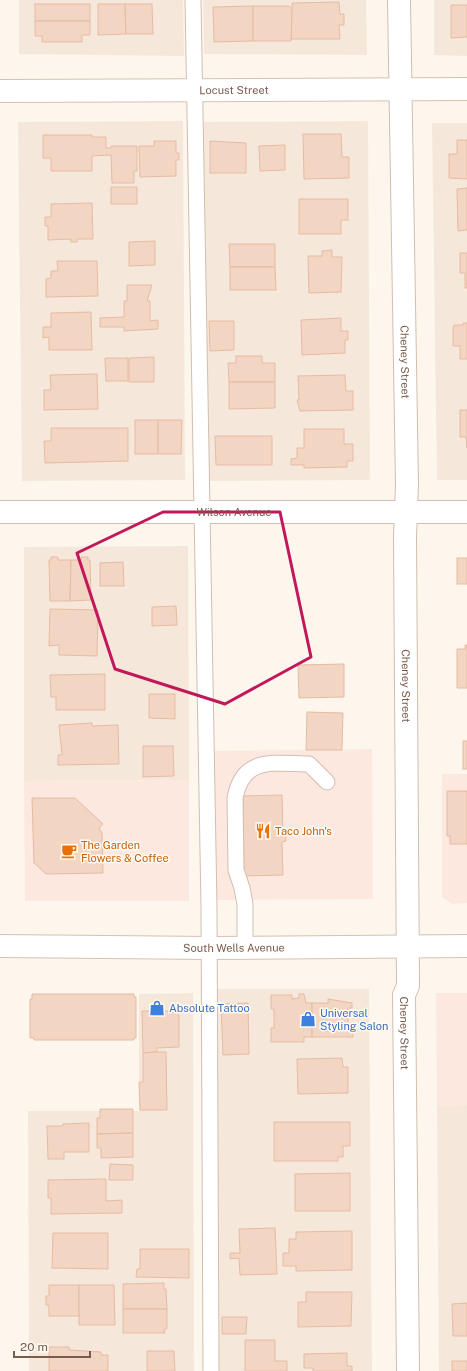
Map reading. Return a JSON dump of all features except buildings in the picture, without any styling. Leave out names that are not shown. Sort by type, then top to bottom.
[{"type":"street","name":"Cheney Street","points":[[399,0],[407,485],[408,986],[404,995],[408,1371]]},
{"type":"street","name":"Locust Street","points":[[0,91],[467,89]]},
{"type":"street","name":"Wilson Avenue","points":[[0,512],[467,512]]},
{"type":"street","name":"South Wells Avenue","points":[[0,946],[210,948],[467,946]]},
{"type":"lane","points":[[193,0],[210,948],[211,1371]]},
{"type":"lane","points":[[245,948],[245,904],[236,870],[235,798],[237,787],[248,771],[255,766],[265,764],[309,764],[327,782]]},
{"type":"highlighted area","points":[[163,512],[280,512],[311,657],[225,704],[115,669],[77,553]]},
{"type":"shaded area","points":[[19,0],[183,0],[184,56],[19,54]]},
{"type":"shaded area","points":[[203,0],[366,0],[367,55],[204,54]]},
{"type":"shaded area","points":[[434,0],[467,0],[467,56],[434,55]]},
{"type":"shaded area","points":[[183,121],[185,480],[22,481],[18,122]]},
{"type":"shaded area","points":[[368,121],[370,480],[207,481],[203,122]]},
{"type":"shaded area","points":[[432,123],[467,123],[467,480],[437,480]]},
{"type":"shaded area","points":[[188,546],[189,780],[24,781],[24,547]]},
{"type":"shaded area","points":[[372,749],[373,899],[213,900],[212,751]]},
{"type":"shaded area","points":[[442,774],[467,774],[467,903],[452,904],[442,897]]},
{"type":"shaded area","points":[[189,780],[189,901],[25,901],[24,781]]},
{"type":"shaded area","points":[[215,989],[369,989],[372,1371],[218,1371]]},
{"type":"shaded area","points":[[193,993],[194,1371],[29,1371],[28,1111],[139,1111],[139,994]]},
{"type":"shaded area","points":[[436,993],[467,993],[467,1105],[437,1106]]},
{"type":"shaded area","points":[[467,1105],[467,1371],[439,1371],[437,1106]]},
{"type":"place","name":"Taco John's","points":[[263,831]]},
{"type":"place","name":"The Garden Flowers & Coffee","points":[[69,851]]},
{"type":"place","name":"Absolute Tattoo","points":[[157,1008]]},
{"type":"place","name":"Universal Styling Salon","points":[[308,1019]]}]
